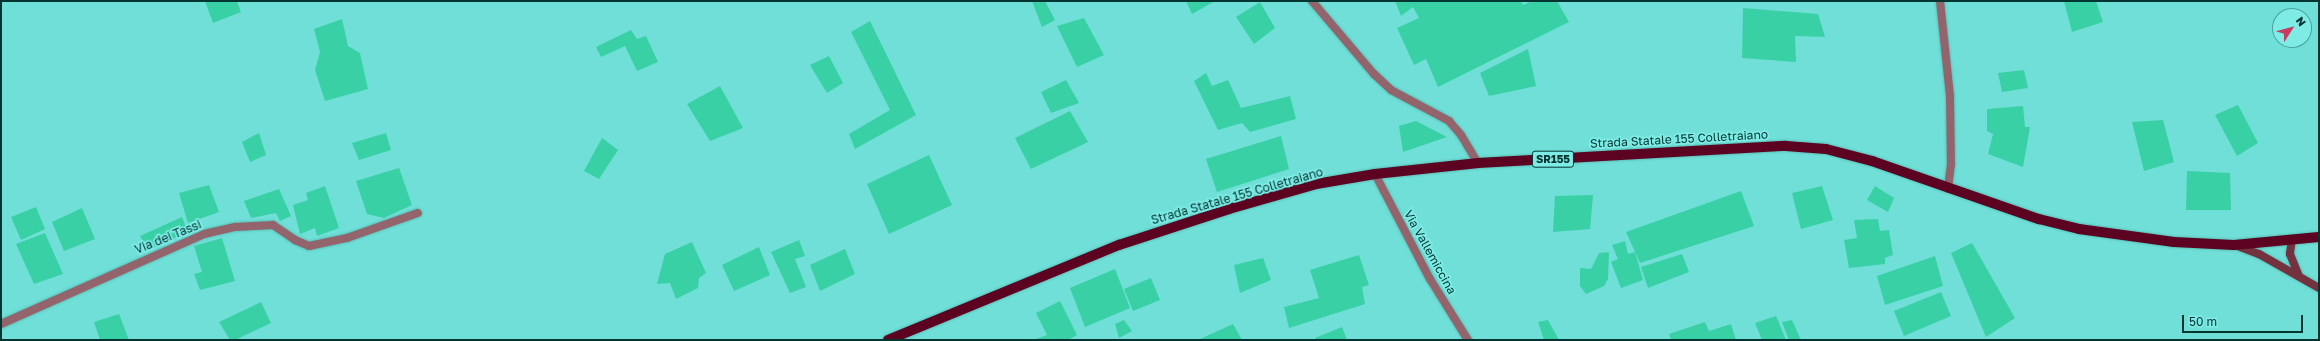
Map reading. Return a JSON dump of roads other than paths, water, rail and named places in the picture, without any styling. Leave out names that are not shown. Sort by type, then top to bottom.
[{"type":"main road","name":"Strada Statale 155 Colletraiano","points":[[888,340],[1119,245],[1316,184],[1375,174],[1478,163],[1786,146],[1826,149],[1872,161],[2039,219],[2079,229],[2174,242],[2234,245],[2319,237]]},
{"type":"street","points":[[1312,1],[1374,74],[1391,90],[1449,121],[1462,135],[1478,163]]},
{"type":"street","points":[[1940,1],[1950,96],[1952,164],[1948,188]]},
{"type":"street","name":"Via Vallemiccina","points":[[1375,174],[1427,272],[1468,340]]},
{"type":"street","name":"Via dei Tassi","points":[[1,324],[204,234],[235,228],[273,226],[298,243],[310,246],[347,238],[418,213]]},
{"type":"street","points":[[2292,239],[2290,254],[2299,276]]},
{"type":"street","points":[[2234,245],[2299,276],[2319,288]]}]
